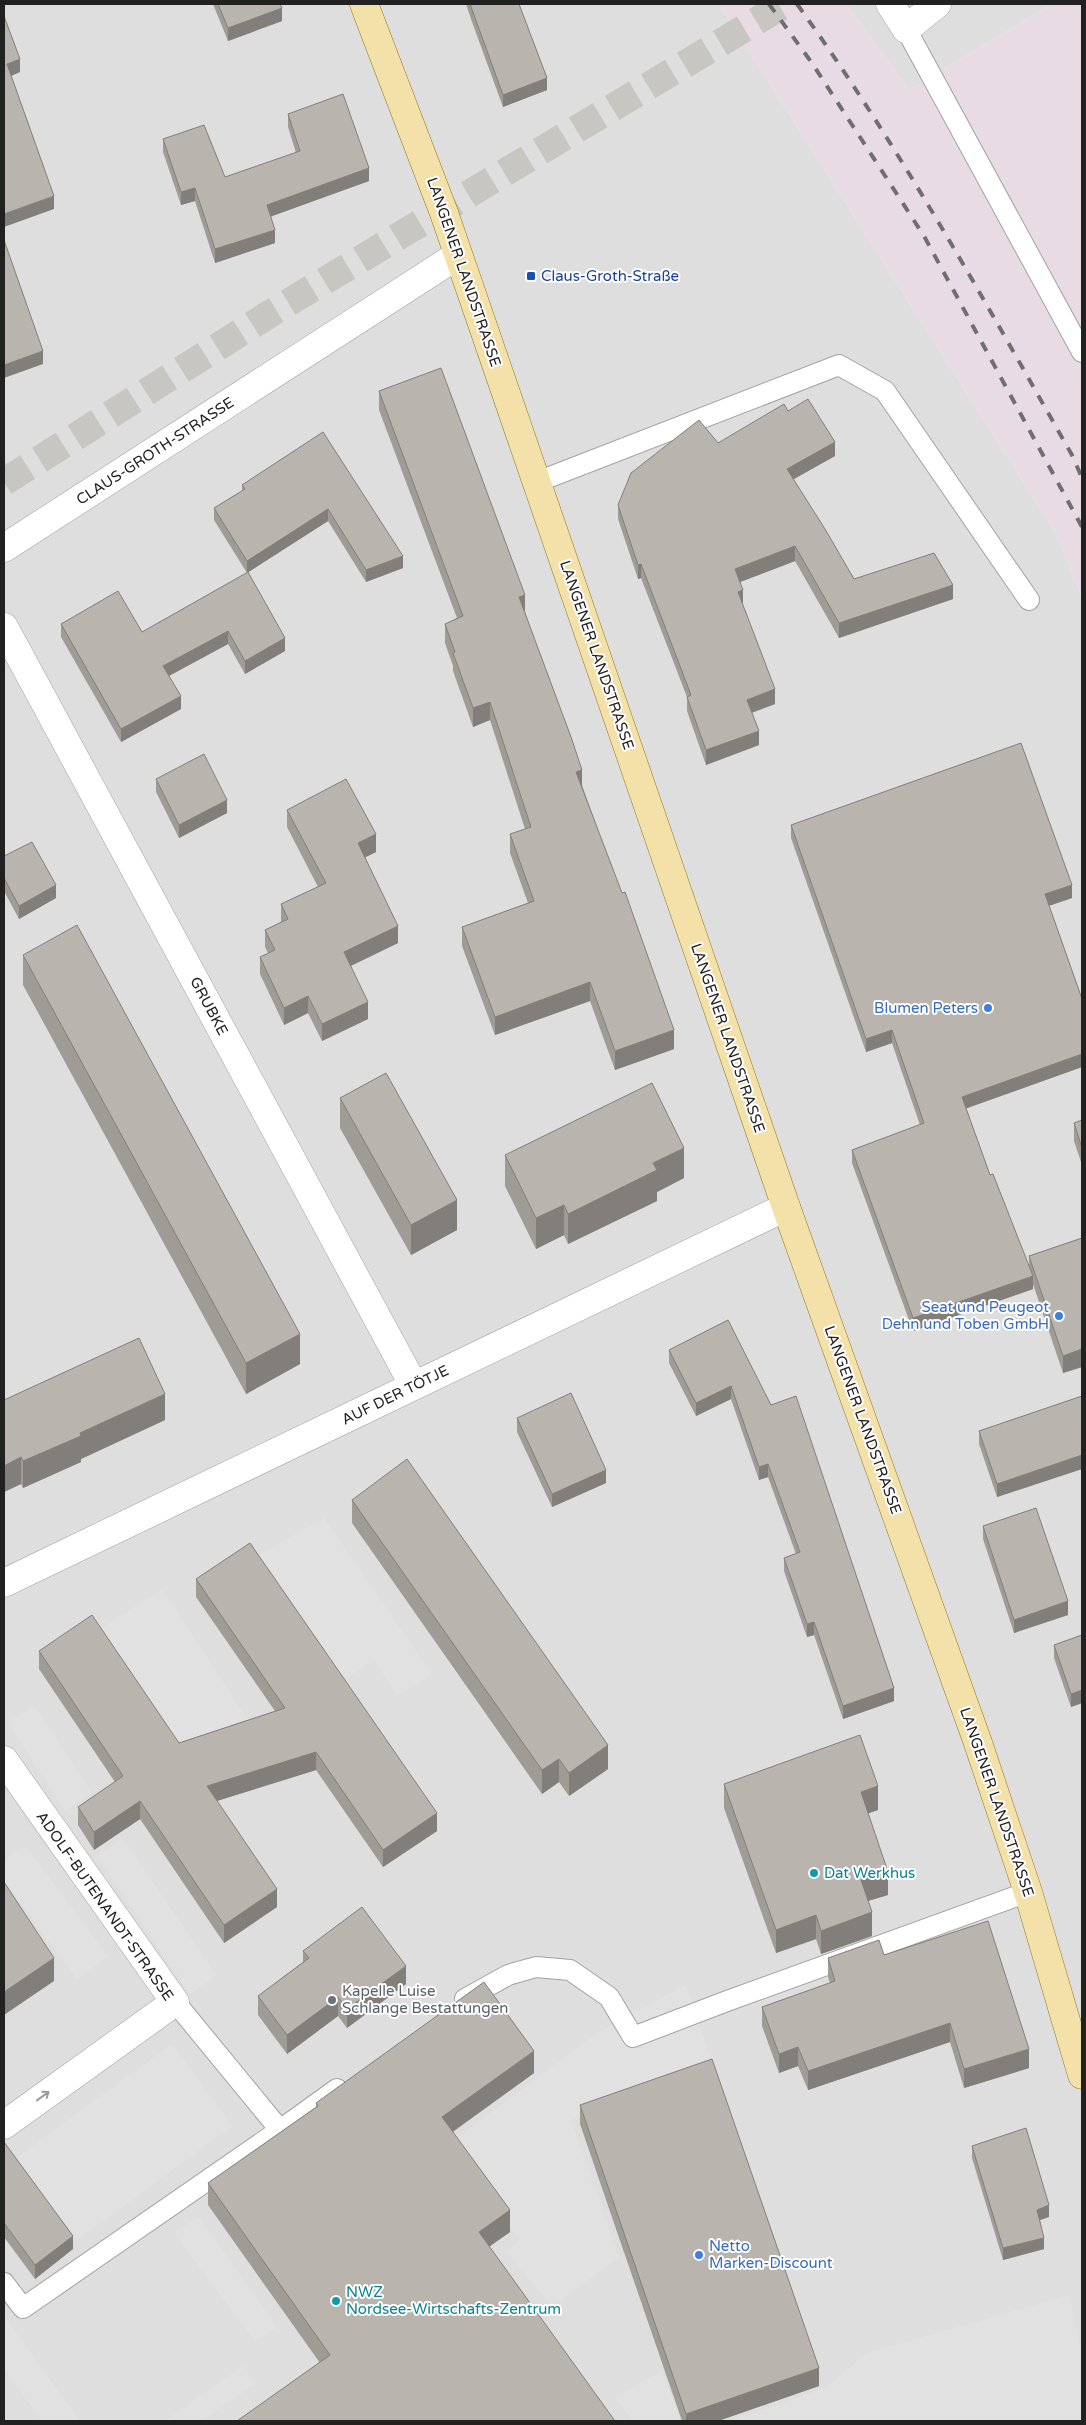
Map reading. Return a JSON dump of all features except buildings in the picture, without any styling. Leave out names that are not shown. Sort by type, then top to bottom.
[{"type":"main road","name":"LANGENER LANDSTRASSE","points":[[364,4],[444,213],[786,1207],[978,1742],[1028,1892],[1082,2075]]},
{"type":"street","points":[[890,4],[906,29],[937,4]]},
{"type":"street","name":"CLAUS-GROTH-STRASSE","points":[[4,548],[458,255]]},
{"type":"street","name":"GRUBKE","points":[[4,627],[414,1386]]},
{"type":"street","name":"AUF DER TÖTJE","points":[[4,1583],[786,1207]]},
{"type":"street","name":"ADOLF-BUTENANDT-STRASSE","points":[[4,1760],[175,2002],[4,2125]]},
{"type":"lane","points":[[906,29],[1082,352]]},
{"type":"lane","points":[[537,482],[839,365],[884,391],[1029,600]]},
{"type":"lane","points":[[446,2012],[508,1975],[536,1966],[570,1970],[609,1997],[633,2037],[1028,1892]]},
{"type":"lane","points":[[175,2002],[280,2130]]},
{"type":"lane","points":[[4,2282],[23,2308],[351,2080]]},
{"type":"shaded area","points":[[4,4],[719,4],[1055,532],[1082,598],[1082,2421],[4,2421]]},
{"type":"shaded area","points":[[719,4],[846,4],[909,90],[1052,4],[1082,4],[1082,598],[1055,532]]},
{"type":"shaded area","points":[[846,4],[1052,4],[909,90]]},
{"type":"shaded area","points":[[324,1518],[432,1674],[397,1696],[374,1660],[344,1680],[259,1555]]},
{"type":"shaded area","points":[[162,1589],[248,1720],[178,1744],[97,1631]]},
{"type":"shaded area","points":[[34,1705],[92,1793],[65,1811],[8,1723]]},
{"type":"shaded area","points":[[123,1838],[216,1975],[190,1994],[97,1856]]},
{"type":"shaded area","points":[[25,1846],[108,1956],[77,1979],[4,1881],[4,1861]]},
{"type":"shaded area","points":[[686,1985],[715,2071],[571,2120],[619,2257],[552,2306],[506,2251],[520,2240],[448,2145],[597,2033]]},
{"type":"shaded area","points":[[172,2044],[232,2126],[76,2241],[16,2158]]},
{"type":"shaded area","points":[[199,2217],[277,2327],[255,2342],[174,2232]]},
{"type":"shaded area","points":[[1069,2295],[1082,2353],[1082,2421],[729,2421],[824,2389],[867,2353]]},
{"type":"shaded area","points":[[4,2316],[80,2421],[42,2421],[4,2370]]},
{"type":"shaded area","points":[[243,2366],[255,2384],[201,2421],[165,2421]]},
{"type":"shaded area","points":[[662,2371],[681,2421],[633,2421],[614,2397]]},
{"type":"tunnel","points":[[4,482],[276,310],[785,4]]},
{"type":"railway","points":[[769,4],[812,63],[924,236],[1082,527]]},
{"type":"railway","points":[[797,4],[871,113],[941,226],[1072,455],[1082,478]]},
{"type":"place","name":"Claus-Groth-Straße","points":[[531,276]]},
{"type":"place","name":"Blumen Peters","points":[[988,1008]]},
{"type":"place","name":"Seat und Peugeot Dehn und Toben GmbH","points":[[1059,1316]]},
{"type":"place","name":"Dat Werkhus","points":[[814,1873]]},
{"type":"place","name":"Kapelle Luise Schlange Bestattungen","points":[[332,2000]]},
{"type":"place","name":"Netto Marken-Discount","points":[[699,2255]]},
{"type":"place","name":"NWZ Nordsee-Wirtschafts-Zentrum","points":[[336,2301]]}]
